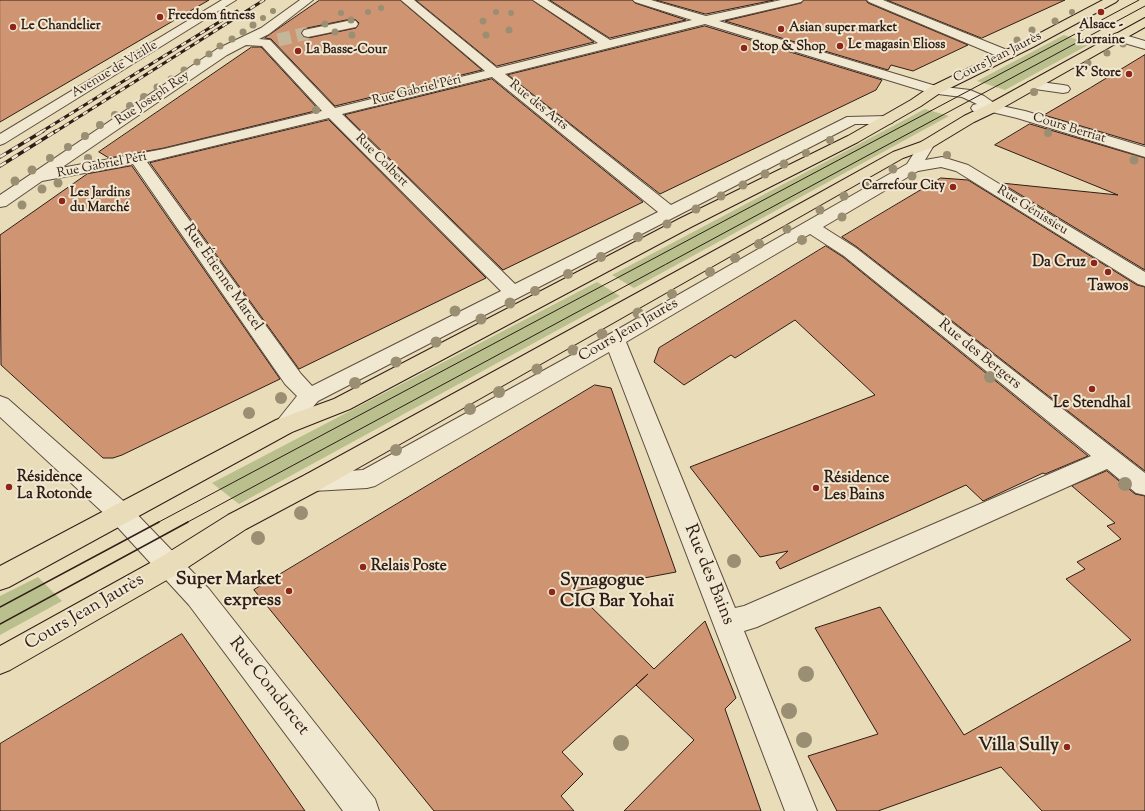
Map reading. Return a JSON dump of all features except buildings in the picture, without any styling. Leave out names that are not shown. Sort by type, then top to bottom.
[{"type":"main road","name":"Cours Jean Jaurès","points":[[0,579],[284,426],[342,404],[685,223],[887,120],[935,90],[1007,55],[1112,0]]},
{"type":"main road","name":"Cours Jean Jaurès","points":[[0,661],[170,565],[237,522],[313,482],[799,212],[898,155],[926,145],[969,119],[992,108],[1145,22]]},
{"type":"street","name":"Avenue de Vizille","points":[[0,140],[230,0]]},
{"type":"street","name":"Rue Joseph Rey","points":[[0,202],[222,52],[265,31],[307,0]]},
{"type":"street","name":"Rue des Arts","points":[[407,0],[669,212]]},
{"type":"street","points":[[539,0],[608,44]]},
{"type":"street","points":[[639,0],[935,90]]},
{"type":"street","name":"Rue Gabriel Péri","points":[[36,177],[164,154],[706,20],[797,0]]},
{"type":"street","points":[[873,0],[1007,55]]},
{"type":"street","points":[[308,33],[352,24]]},
{"type":"street","points":[[1118,37],[1145,45]]},
{"type":"street","name":"Rue Colbert","points":[[244,41],[272,41],[331,112],[513,292]]},
{"type":"street","points":[[1033,85],[1063,89]]},
{"type":"street","name":"Cours Berriat","points":[[935,90],[942,99],[970,108],[992,108],[1020,114],[1145,152]]},
{"type":"street","name":"Cours Jean Jaurès","points":[[284,426],[310,396],[669,212],[852,120],[887,120]]},
{"type":"street","name":"Cours Jean Jaurès","points":[[313,482],[367,479],[615,340],[913,167],[926,145]]},
{"type":"street","name":"Rue Étienne Marcel","points":[[137,158],[293,379],[310,396]]},
{"type":"street","name":"Rue Génissieu","points":[[913,167],[942,162],[962,168],[1145,280]]},
{"type":"street","name":"Rue des Bergers","points":[[811,227],[850,252],[1145,486]]},
{"type":"street","name":"Rue des Bains","points":[[615,340],[801,811]]},
{"type":"street","points":[[0,404],[120,513],[170,565]]},
{"type":"street","points":[[727,622],[748,618],[1109,458]]},
{"type":"street","name":"Rue Condorcet","points":[[170,565],[199,597],[363,811]]},
{"type":"green space","points":[[1064,35],[1090,44],[1005,90],[977,81]]},
{"type":"green space","points":[[925,109],[949,116],[634,288],[612,275]]},
{"type":"green space","points":[[597,282],[620,296],[239,504],[212,483]]},
{"type":"green space","points":[[38,577],[62,601],[0,635],[0,596]]},
{"type":"tunnel","points":[[278,40],[308,33]]},
{"type":"tram line","points":[[157,523],[1139,0]]},
{"type":"tram line","points":[[186,523],[1145,6]]},
{"type":"tram line","points":[[0,607],[159,522]]},
{"type":"tram line","points":[[0,624],[188,522]]},
{"type":"railway","points":[[55,132],[264,0]]},
{"type":"railway","points":[[41,132],[237,11]]},
{"type":"railway","points":[[0,157],[43,131]]},
{"type":"railway","points":[[0,166],[56,131]]},
{"type":"place","name":"Alsace - Lorraine","points":[[1101,12]]},
{"type":"place","name":"Freedom fitness","points":[[160,17]]},
{"type":"place","name":"Le Chandelier","points":[[13,27]]},
{"type":"place","name":"Asian super market","points":[[781,29]]},
{"type":"place","name":"Le magasin Elioss","points":[[840,46]]},
{"type":"place","name":"Stop & Shop","points":[[744,48]]},
{"type":"place","name":"La Basse-Cour","points":[[298,51]]},
{"type":"place","name":"K' Store","points":[[1129,74]]},
{"type":"place","name":"Carrefour City","points":[[953,187]]},
{"type":"place","name":"Les Jardins du Marché","points":[[62,201]]},
{"type":"place","name":"Da Cruz","points":[[1094,263]]},
{"type":"place","name":"Tawos","points":[[1108,272]]},
{"type":"place","name":"Le Stendhal","points":[[1092,389]]},
{"type":"place","name":"Résidence La Rotonde","points":[[9,487]]},
{"type":"place","name":"Résidence Les Bains","points":[[816,488]]},
{"type":"place","name":"Relais Poste","points":[[363,567]]},
{"type":"place","name":"Super Market express","points":[[289,591]]},
{"type":"place","name":"Synagogue CIG Bar Yohaï","points":[[552,592]]},
{"type":"place","name":"Villa Sully","points":[[1067,747]]}]
